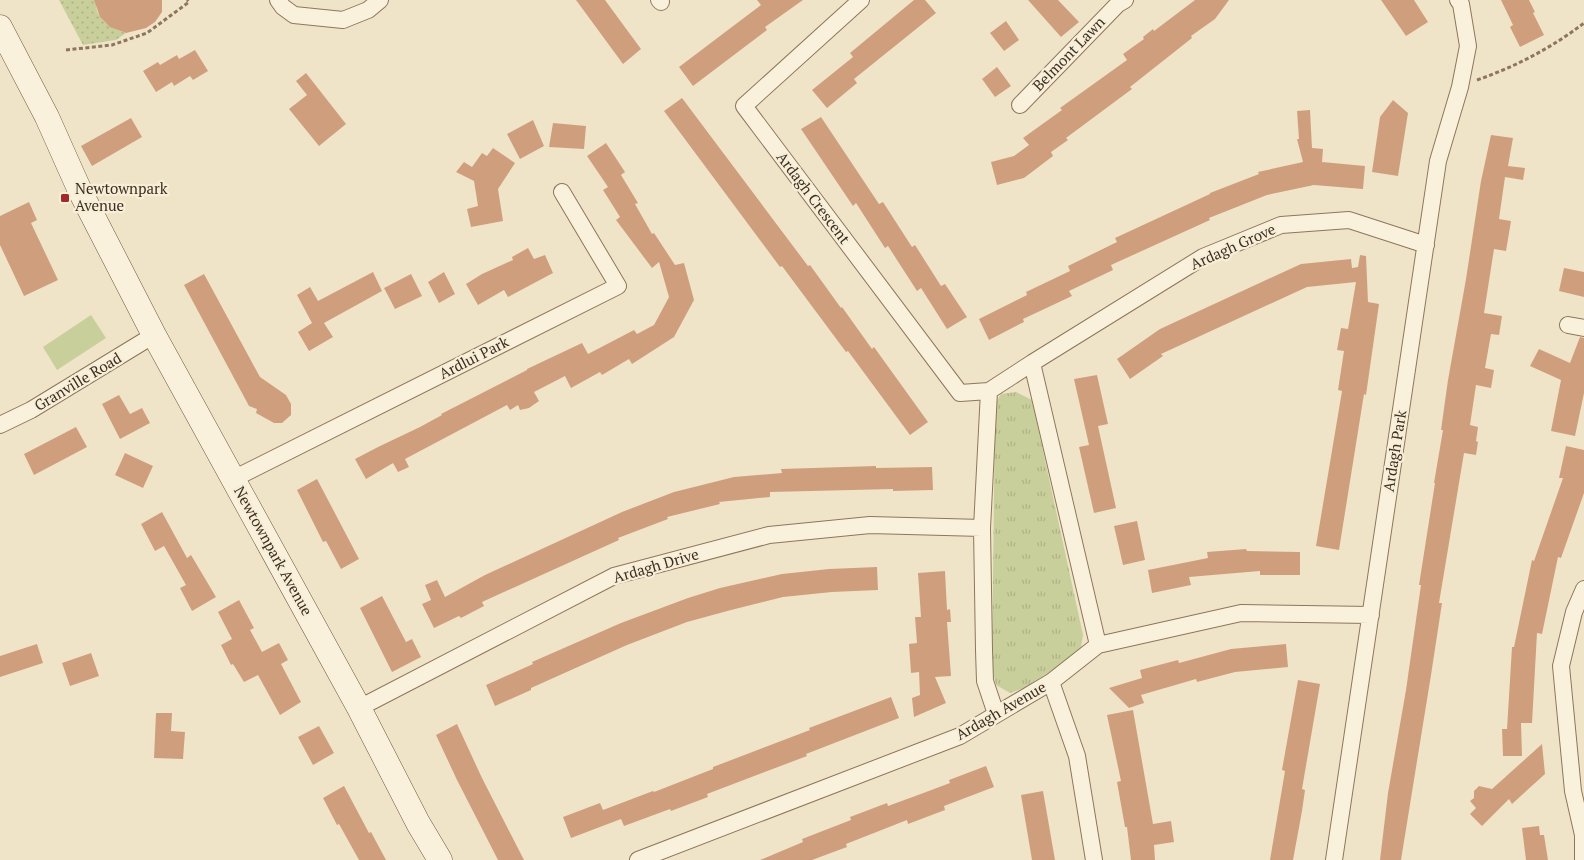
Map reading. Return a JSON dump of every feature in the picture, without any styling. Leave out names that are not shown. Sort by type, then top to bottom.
[{"type":"main road","name":"Newtownpark Avenue","points":[[0,27],[47,117],[80,191],[154,335],[359,708],[418,823],[440,860]]},
{"type":"street","points":[[278,0],[283,7],[294,15],[344,20],[368,10],[380,0]]},
{"type":"street","name":"Ardagh Crescent","points":[[861,0],[744,106],[960,393],[989,391]]},
{"type":"street","name":"Ardagh Park","points":[[1334,860],[1438,160],[1460,87],[1468,46],[1458,0]]},
{"type":"street","name":"Belmont Lawn","points":[[1020,105],[1120,1]]},
{"type":"street","name":"Ardlui Park","points":[[233,479],[618,286],[562,192]]},
{"type":"street","name":"Ardagh Grove","points":[[989,391],[1203,257],[1281,225],[1349,220],[1426,245]]},
{"type":"street","name":"Granville Road","points":[[0,425],[31,410],[154,335]]},
{"type":"street","points":[[1032,363],[1098,645]]},
{"type":"street","points":[[989,391],[982,528],[985,681],[996,714]]},
{"type":"street","name":"Ardagh Drive","points":[[359,708],[614,576],[770,535],[870,525],[982,528]]},
{"type":"street","points":[[1583,860],[1583,835],[1573,791],[1561,666],[1574,612],[1584,589]]},
{"type":"street","name":"Ardagh Avenue","points":[[638,860],[960,736],[1051,682],[1098,645],[1241,613],[1371,615]]},
{"type":"street","points":[[1051,682],[1077,756],[1094,860]]},
{"type":"path","points":[[66,50],[112,46],[147,34],[189,2],[187,0]]},
{"type":"path","points":[[1460,87],[1492,75],[1562,40],[1584,22]]},
{"type":"green space","points":[[59,0],[96,0],[98,12],[105,22],[126,33],[116,40],[83,45]]},
{"type":"green space","points":[[91,315],[106,338],[57,370],[43,347]]},
{"type":"green space","points":[[1016,392],[1032,400],[1083,635],[1081,647],[1072,658],[1024,688],[1010,693],[996,685],[992,668],[995,404],[1001,394]]},
{"type":"building","points":[[94,0],[162,0],[162,12],[155,22],[146,28],[126,33],[110,27],[100,17]]},
{"type":"building","points":[[576,0],[605,0],[641,49],[623,64]]},
{"type":"building","points":[[757,0],[803,0],[765,27],[767,30],[693,86],[679,67],[761,5]]},
{"type":"building","points":[[914,0],[925,0],[936,13],[854,79],[857,83],[827,108],[812,90],[853,57],[850,53]]},
{"type":"building","points":[[1028,0],[1058,0],[1079,22],[1061,37]]},
{"type":"building","points":[[1195,0],[1229,0],[1215,19],[1191,36],[1192,38],[1130,87],[1132,89],[1066,138],[1068,140],[1051,152],[1053,156],[1024,178],[997,185],[991,162],[1014,156],[1029,145],[1023,138],[1062,110],[1060,108],[1127,60],[1123,54],[1144,39],[1143,37],[1153,29],[1154,31]]},
{"type":"building","points":[[1381,0],[1414,0],[1428,22],[1406,36]]},
{"type":"building","points":[[1501,0],[1529,0],[1544,35],[1520,47],[1510,27],[1513,25]]},
{"type":"building","points":[[1006,21],[1019,40],[1004,51],[990,33]]},
{"type":"building","points":[[195,50],[208,71],[193,80],[190,76],[174,86],[172,82],[156,92],[143,71],[158,62],[160,65],[177,55],[179,59]]},
{"type":"building","points":[[997,67],[1011,86],[995,97],[982,79]]},
{"type":"building","points":[[306,73],[346,124],[319,146],[289,109],[307,95],[296,81]]},
{"type":"building","points":[[682,98],[872,349],[874,347],[928,422],[910,435],[848,351],[846,352],[782,266],[780,267],[664,111]]},
{"type":"building","points":[[1393,100],[1408,113],[1398,176],[1372,172],[1380,117]]},
{"type":"building","points":[[1310,110],[1312,148],[1323,149],[1322,162],[1365,166],[1363,189],[1314,185],[1267,195],[1209,218],[1210,220],[1111,265],[1113,270],[1069,291],[1072,296],[1023,319],[1024,322],[989,340],[979,319],[1027,295],[1026,292],[1070,271],[1068,266],[1117,242],[1115,238],[1210,193],[1259,174],[1258,172],[1303,162],[1297,139],[1299,139],[1297,111]]},
{"type":"building","points":[[821,117],[879,204],[883,202],[912,247],[915,245],[941,286],[945,284],[967,317],[947,329],[921,288],[917,291],[888,246],[885,248],[856,203],[853,206],[801,129]]},
{"type":"building","points":[[131,118],[142,137],[92,166],[81,146]]},
{"type":"building","points":[[533,120],[544,146],[520,159],[507,134]]},
{"type":"building","points":[[553,123],[586,126],[584,149],[549,147]]},
{"type":"building","points":[[1491,135],[1513,138],[1508,166],[1525,168],[1523,180],[1505,177],[1499,219],[1511,221],[1506,251],[1494,249],[1484,313],[1502,316],[1499,335],[1491,334],[1485,368],[1494,370],[1491,388],[1476,385],[1470,425],[1478,427],[1476,455],[1464,453],[1439,603],[1442,603],[1401,860],[1380,860],[1388,793],[1406,690],[1421,585],[1419,585],[1443,430],[1441,430],[1448,380],[1481,181]]},
{"type":"building","points":[[606,143],[625,172],[621,175],[638,203],[635,204],[652,234],[654,233],[675,265],[684,263],[694,300],[674,337],[632,364],[629,359],[602,375],[600,372],[571,388],[565,376],[534,392],[539,401],[529,408],[520,410],[518,405],[510,410],[507,405],[405,459],[409,467],[398,472],[393,463],[366,479],[355,459],[420,427],[527,369],[582,343],[588,354],[634,330],[637,334],[654,325],[669,297],[659,262],[652,268],[616,220],[620,217],[603,190],[608,187],[587,156]]},
{"type":"building","points":[[493,148],[515,163],[498,189],[503,221],[471,227],[467,209],[478,206],[474,181],[456,172],[464,162],[472,167],[482,153],[487,156]]},
{"type":"building","points":[[29,202],[37,220],[31,223],[58,280],[24,296],[0,245],[0,216]]},
{"type":"building","points":[[528,248],[534,259],[545,255],[553,273],[508,297],[504,290],[478,305],[466,284],[482,274],[513,260],[512,257]]},
{"type":"building","points":[[1360,255],[1366,256],[1368,302],[1379,304],[1366,395],[1364,394],[1339,550],[1316,546],[1342,391],[1338,390],[1344,351],[1337,350],[1341,328],[1348,329],[1356,282],[1307,287],[1161,354],[1163,356],[1130,379],[1117,359],[1160,329],[1301,264],[1351,259],[1352,268],[1358,267]]},
{"type":"building","points":[[1564,268],[1584,272],[1584,297],[1559,291]]},
{"type":"building","points":[[373,272],[382,291],[324,323],[333,337],[309,351],[298,332],[312,323],[297,295],[310,287],[318,301]]},
{"type":"building","points":[[444,272],[455,294],[439,303],[428,282]]},
{"type":"building","points":[[204,274],[260,377],[286,395],[291,404],[291,415],[282,423],[274,423],[256,413],[257,409],[249,406],[184,285]]},
{"type":"building","points":[[411,274],[422,296],[395,309],[384,288]]},
{"type":"building","points":[[1580,337],[1584,338],[1584,393],[1575,436],[1551,431],[1561,380],[1530,366],[1539,349],[1570,363]]},
{"type":"building","points":[[1097,375],[1108,424],[1098,426],[1116,508],[1094,513],[1079,447],[1089,445],[1074,379]]},
{"type":"building","points":[[119,395],[130,414],[142,408],[150,423],[120,439],[102,404]]},
{"type":"building","points":[[76,427],[87,447],[34,475],[24,454]]},
{"type":"building","points":[[1566,446],[1584,450],[1584,493],[1561,558],[1558,557],[1542,634],[1537,633],[1532,723],[1521,723],[1522,756],[1503,756],[1502,729],[1507,729],[1512,647],[1514,647],[1532,560],[1534,561],[1563,478],[1559,478]]},
{"type":"building","points":[[125,453],[153,466],[143,488],[115,475]]},
{"type":"building","points":[[876,466],[876,468],[932,467],[933,490],[770,492],[770,497],[719,502],[720,504],[667,517],[668,519],[618,538],[619,540],[482,602],[484,606],[461,618],[459,616],[434,628],[422,604],[431,600],[425,585],[437,580],[445,597],[485,575],[622,512],[674,492],[734,477],[782,473],[781,469]]},
{"type":"building","points":[[317,479],[359,559],[341,569],[326,541],[323,542],[297,490]]},
{"type":"building","points":[[162,512],[187,558],[191,555],[216,597],[192,611],[180,588],[186,585],[164,546],[155,551],[141,524]]},
{"type":"building","points":[[1137,521],[1145,560],[1123,565],[1114,526]]},
{"type":"building","points":[[1246,549],[1247,551],[1300,552],[1300,575],[1260,575],[1260,571],[1189,577],[1191,585],[1152,593],[1148,570],[1208,558],[1207,552]]},
{"type":"building","points":[[877,567],[878,590],[783,597],[687,622],[627,645],[495,706],[486,685],[533,664],[532,662],[621,623],[720,588],[782,574],[829,569]]},
{"type":"building","points":[[945,571],[947,610],[950,609],[951,622],[947,622],[951,676],[935,677],[946,703],[914,717],[912,698],[920,695],[919,672],[911,673],[909,644],[917,643],[915,617],[921,617],[918,573]]},
{"type":"building","points":[[382,596],[406,642],[412,639],[421,657],[392,672],[360,608]]},
{"type":"building","points":[[239,600],[254,628],[250,630],[262,652],[279,643],[288,660],[281,664],[301,702],[280,715],[258,675],[244,682],[233,664],[231,665],[221,645],[232,639],[218,612]]},
{"type":"building","points":[[37,644],[43,663],[0,677],[0,656]]},
{"type":"building","points":[[1286,644],[1288,667],[1235,672],[1197,682],[1196,679],[1141,695],[1144,703],[1129,708],[1109,688],[1142,678],[1140,670],[1178,660],[1179,663],[1231,649]]},
{"type":"building","points":[[91,653],[99,676],[70,686],[62,663]]},
{"type":"building","points":[[1298,680],[1320,684],[1302,789],[1305,790],[1302,811],[1293,860],[1270,860],[1285,771],[1282,770]]},
{"type":"building","points":[[891,697],[899,718],[707,794],[708,797],[671,811],[670,809],[624,826],[621,819],[571,838],[563,817],[600,803],[603,810],[654,792],[810,730],[809,728]]},
{"type":"building","points":[[1133,710],[1153,824],[1171,821],[1174,842],[1154,845],[1155,860],[1131,860],[1127,827],[1125,827],[1117,782],[1121,781],[1107,715]]},
{"type":"building","points":[[156,713],[172,713],[171,731],[185,732],[183,759],[154,758]]},
{"type":"building","points":[[457,724],[524,860],[498,860],[457,780],[436,735]]},
{"type":"building","points":[[319,726],[334,753],[313,765],[298,737]]},
{"type":"building","points":[[1542,744],[1545,774],[1512,804],[1509,799],[1482,826],[1470,814],[1476,808],[1470,801],[1474,798],[1474,791],[1479,786],[1492,789]]},
{"type":"building","points":[[986,766],[994,787],[944,806],[945,810],[908,824],[907,820],[846,844],[847,847],[812,860],[760,860],[803,842],[802,839],[851,820],[850,817],[887,803],[888,806],[950,783],[949,780]]},
{"type":"building","points":[[344,786],[386,860],[359,860],[339,824],[337,825],[323,798]]},
{"type":"building","points":[[1043,791],[1055,860],[1032,860],[1021,795]]},
{"type":"building","points":[[1539,826],[1540,835],[1544,835],[1548,860],[1526,860],[1522,828]]},
{"type":"place","name":"Newtownpark Avenue","points":[[65,198]]}]
